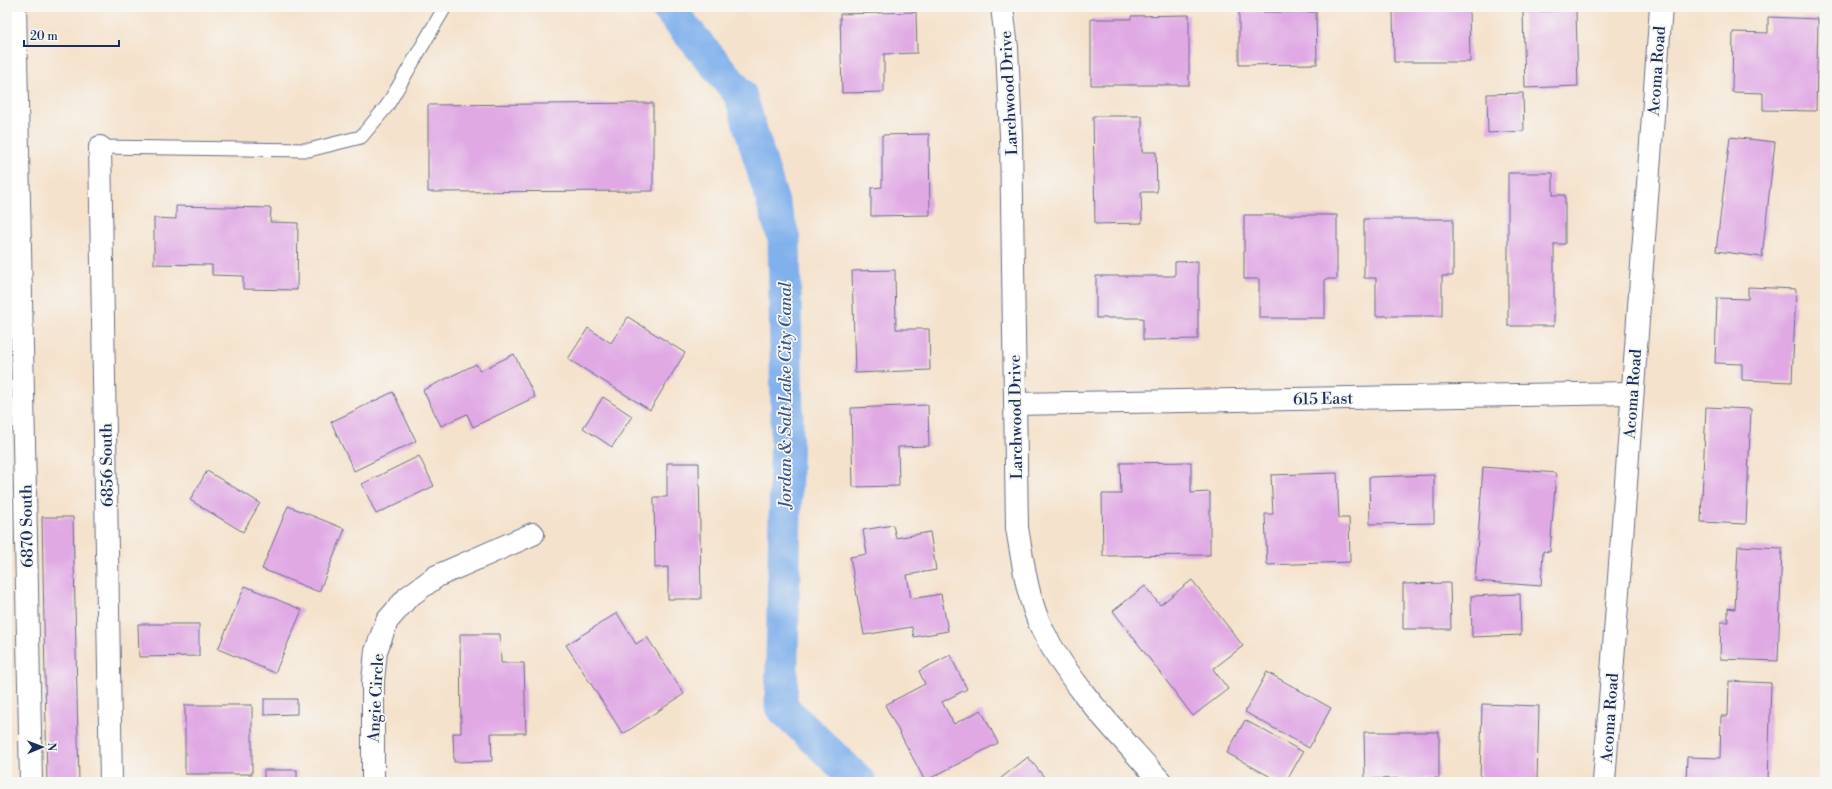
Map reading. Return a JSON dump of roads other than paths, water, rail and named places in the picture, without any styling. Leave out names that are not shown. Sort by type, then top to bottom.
[{"type":"street","name":"6870 South","points":[[15,7],[31,782]]},
{"type":"street","name":"Larchwood Drive","points":[[1002,7],[1007,48],[1011,136],[1017,528],[1026,581],[1043,630],[1069,675],[1161,782]]},
{"type":"street","name":"Acoma Road","points":[[1604,782],[1660,7]]},
{"type":"street","name":"6856 South","points":[[100,147],[111,782]]},
{"type":"street","name":"615 East","points":[[1015,404],[1632,393]]},
{"type":"street","name":"Angie Circle","points":[[373,782],[373,681],[376,651],[388,621],[408,597],[437,576],[533,534]]},
{"type":"lane","points":[[100,147],[309,150],[361,137],[388,106],[445,7]]},
{"type":"waterway","name":"Jordan & Salt Lake City Canal","points":[[667,7],[740,94],[784,239],[787,419],[781,707],[860,782]]}]
